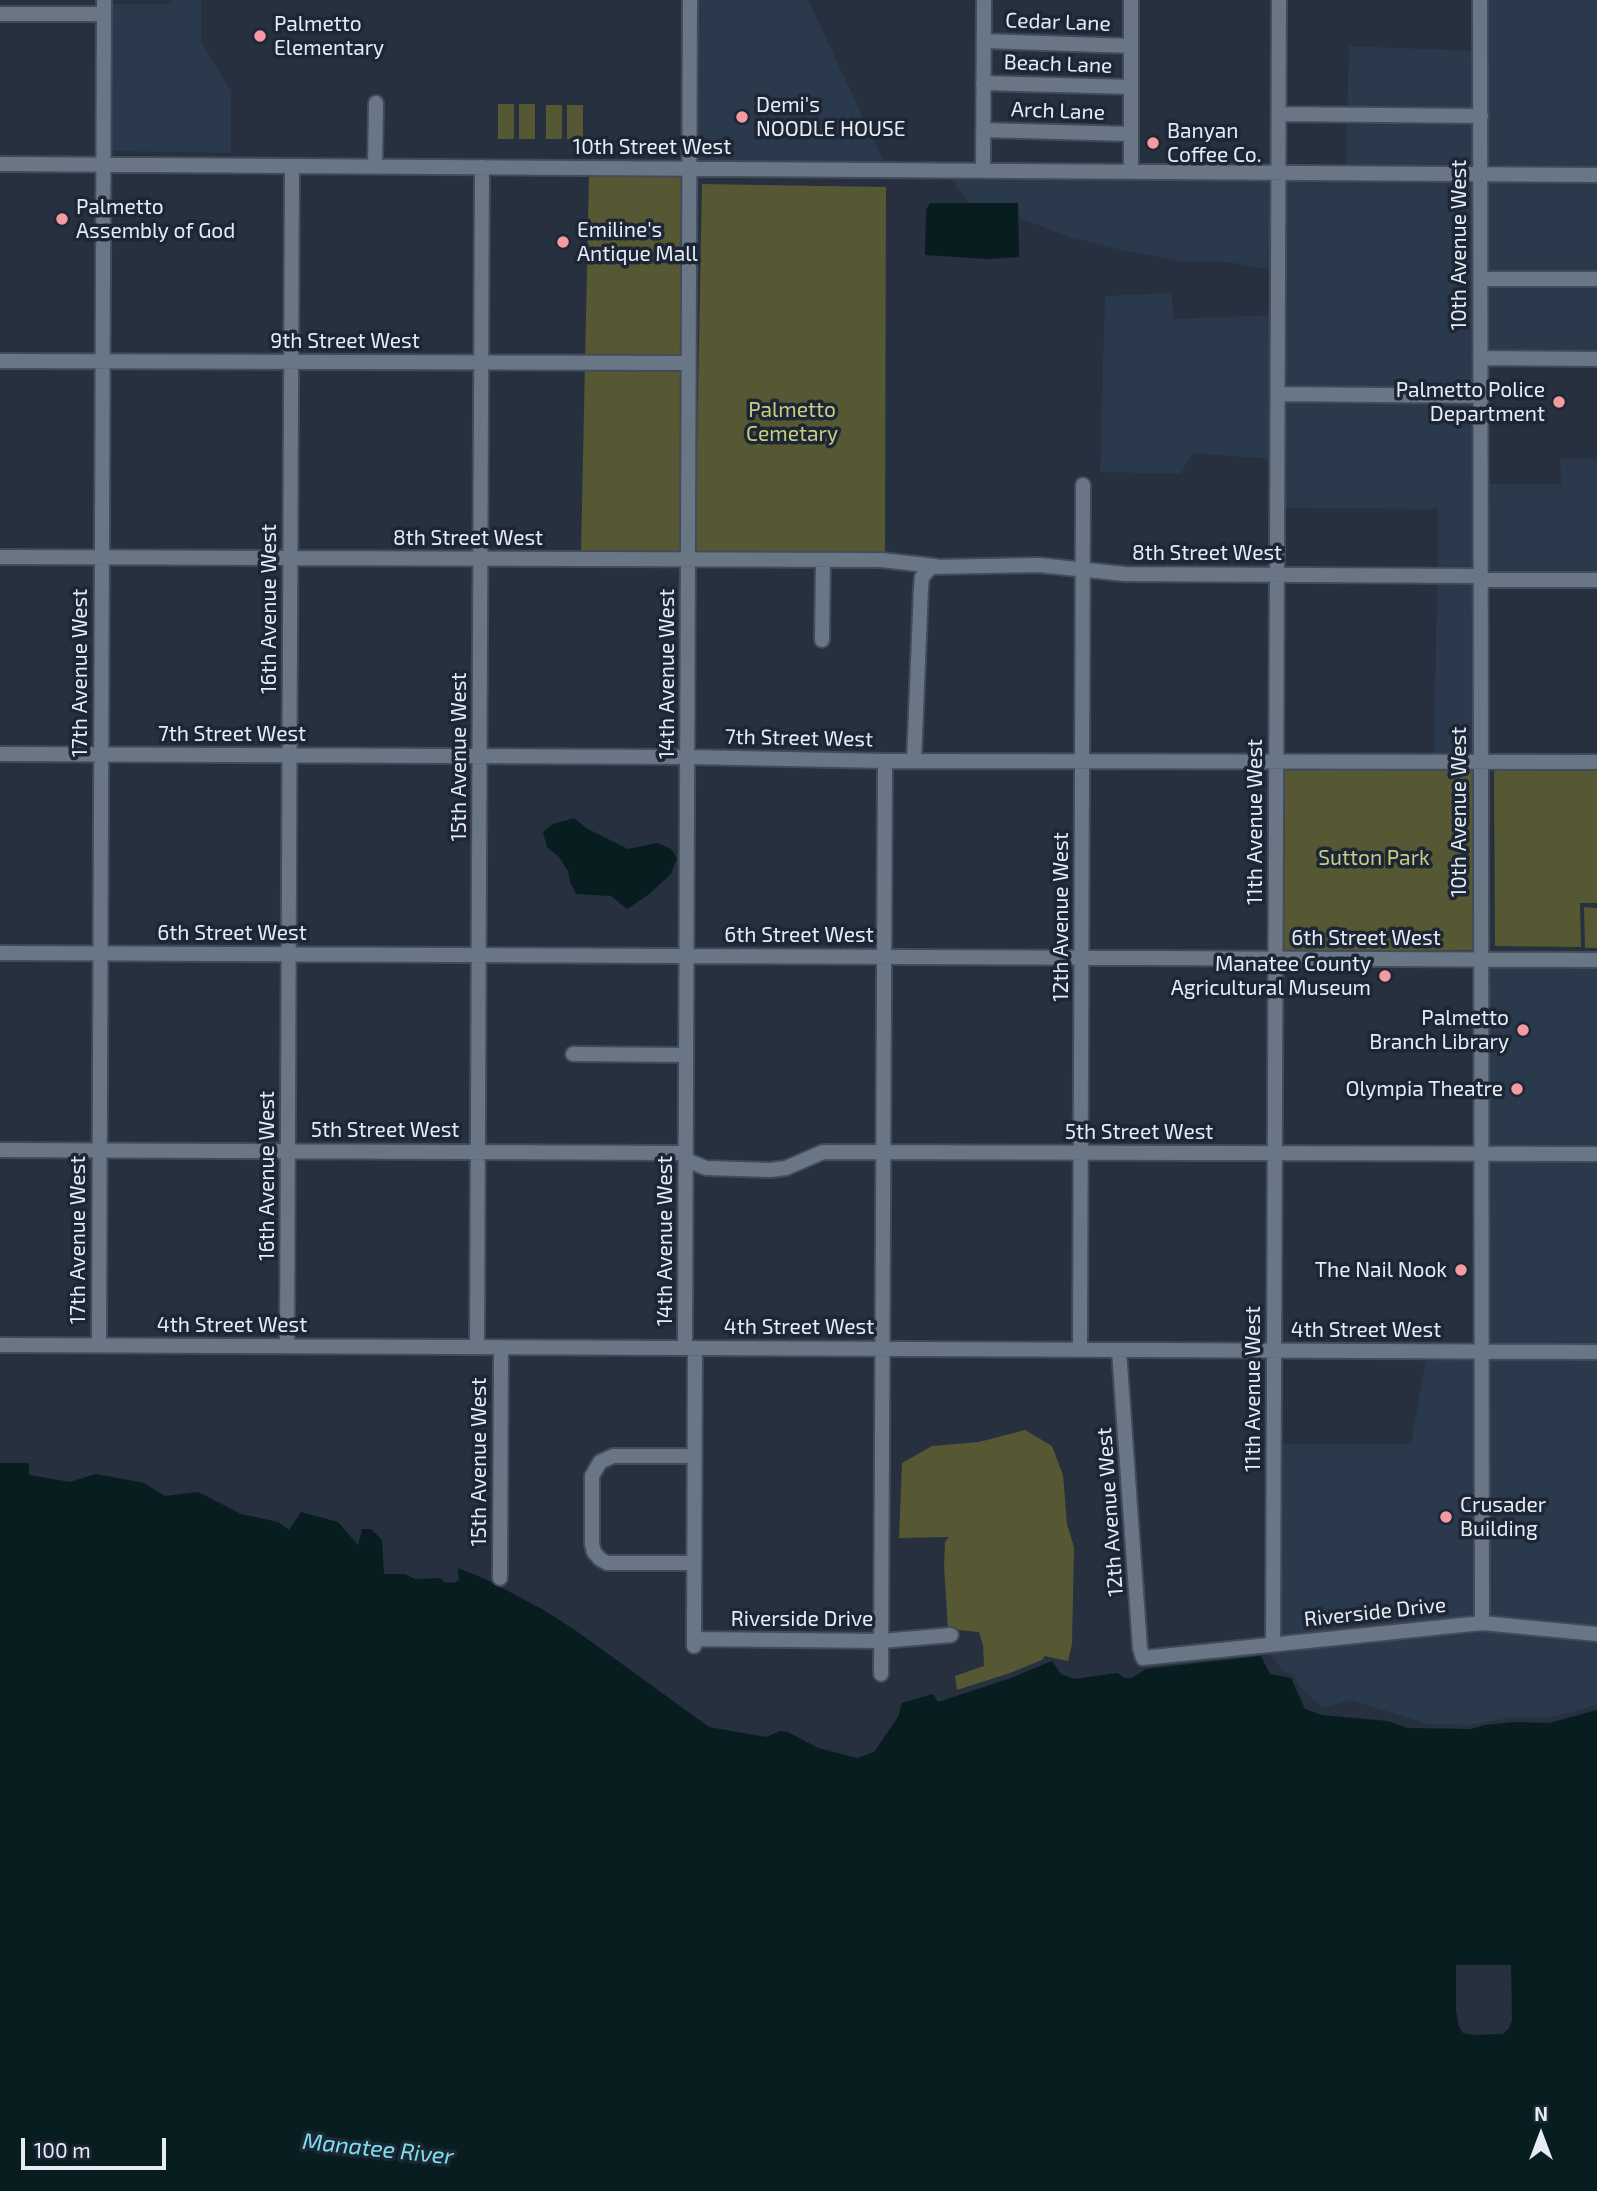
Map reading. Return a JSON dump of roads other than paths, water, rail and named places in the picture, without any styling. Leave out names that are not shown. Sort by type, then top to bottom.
[{"type":"street","name":"14th Avenue West","points":[[690,0],[686,1156],[695,1455],[694,1643]]},
{"type":"street","points":[[984,0],[984,170]]},
{"type":"street","points":[[1131,0],[1131,172]]},
{"type":"street","name":"11th Avenue West","points":[[1273,1643],[1279,0]]},
{"type":"street","name":"10th Avenue West","points":[[1480,0],[1482,1623]]},
{"type":"street","points":[[0,14],[104,7]]},
{"type":"street","name":"17th Avenue West","points":[[99,1346],[104,7]]},
{"type":"street","name":"Cedar Lane","points":[[984,41],[1131,46]]},
{"type":"street","name":"Beach Lane","points":[[984,83],[1131,88]]},
{"type":"street","points":[[375,166],[376,103]]},
{"type":"street","points":[[1279,114],[1481,116]]},
{"type":"street","name":"Arch Lane","points":[[983,130],[1131,134]]},
{"type":"street","name":"10th Street West","points":[[0,164],[1597,175]]},
{"type":"street","name":"16th Avenue West","points":[[287,1346],[292,166]]},
{"type":"street","name":"15th Avenue West","points":[[477,1347],[482,167]]},
{"type":"street","points":[[1481,279],[1597,279]]},
{"type":"street","points":[[1480,359],[1597,359]]},
{"type":"street","name":"9th Street West","points":[[0,360],[689,363]]},
{"type":"street","points":[[1278,394],[1480,396]]},
{"type":"street","name":"12th Avenue West","points":[[1080,1349],[1083,485]]},
{"type":"street","name":"8th Street West","points":[[0,557],[881,560],[933,566],[1039,565],[1125,574],[1597,580]]},
{"type":"street","points":[[822,560],[822,640]]},
{"type":"street","points":[[915,761],[921,588],[922,578],[933,566]]},
{"type":"street","name":"7th Street West","points":[[0,754],[688,757],[885,761],[1597,762]]},
{"type":"street","points":[[881,1674],[885,761]]},
{"type":"street","name":"6th Street West","points":[[0,953],[1597,960]]},
{"type":"street","points":[[573,1054],[686,1055]]},
{"type":"street","name":"5th Street West","points":[[0,1150],[478,1152],[686,1156],[706,1168],[770,1170],[786,1168],[823,1152],[1597,1154]]},
{"type":"street","name":"4th Street West","points":[[0,1345],[1597,1352]]},
{"type":"street","name":"15th Avenue West","points":[[500,1577],[501,1347]]},
{"type":"street","name":"12th Avenue West","points":[[1119,1350],[1140,1648],[1143,1658],[1156,1658]]},
{"type":"street","points":[[694,1563],[607,1563],[600,1559],[592,1544],[592,1476],[600,1462],[613,1456],[695,1455]]},
{"type":"street","name":"Riverside Drive","points":[[1156,1658],[1273,1643],[1482,1623],[1597,1634]]},
{"type":"street","name":"Riverside Drive","points":[[694,1643],[881,1641],[951,1635]]},
{"type":"water","points":[[930,203],[1018,203],[1019,257],[987,259],[925,255],[926,210]]},
{"type":"water","points":[[574,818],[586,828],[628,849],[657,843],[671,849],[677,858],[671,874],[648,895],[627,909],[611,896],[576,894],[568,871],[559,857],[547,847],[543,832],[553,824]]},
{"type":"water","name":"Manatee River","points":[[0,1463],[29,1463],[29,1475],[70,1482],[96,1474],[144,1483],[165,1496],[198,1492],[241,1514],[278,1522],[289,1530],[301,1512],[338,1522],[358,1545],[362,1529],[371,1529],[382,1540],[384,1574],[405,1574],[415,1579],[441,1578],[444,1582],[454,1583],[459,1580],[458,1568],[542,1609],[709,1727],[766,1737],[780,1731],[788,1732],[818,1748],[857,1758],[874,1752],[898,1717],[902,1703],[933,1694],[938,1702],[1011,1678],[1052,1661],[1061,1674],[1074,1679],[1117,1673],[1125,1678],[1132,1678],[1146,1669],[1261,1656],[1270,1674],[1291,1678],[1305,1709],[1322,1715],[1387,1721],[1408,1728],[1471,1729],[1515,1722],[1549,1723],[1597,1710],[1597,2191],[0,2191]]},
{"type":"place","name":"Palmetto Elementary","points":[[260,36]]},
{"type":"place","name":"Demi's NOODLE HOUSE","points":[[742,117]]},
{"type":"place","name":"Banyan Coffee Co.","points":[[1153,143]]},
{"type":"place","name":"Palmetto Assembly of God","points":[[62,219]]},
{"type":"place","name":"Emiline's Antique Mall","points":[[563,242]]},
{"type":"place","name":"Palmetto Police Department","points":[[1559,402]]},
{"type":"place","name":"Manatee County Agricultural Museum","points":[[1385,976]]},
{"type":"place","name":"Palmetto Branch Library","points":[[1523,1030]]},
{"type":"place","name":"Olympia Theatre","points":[[1517,1089]]},
{"type":"place","name":"The Nail Nook","points":[[1461,1270]]},
{"type":"place","name":"Crusader Building","points":[[1446,1517]]},
{"type":"park label","name":"Palmetto Cemetary","points":[[792,422]]},
{"type":"park label","name":"Sutton Park","points":[[1374,858]]}]
